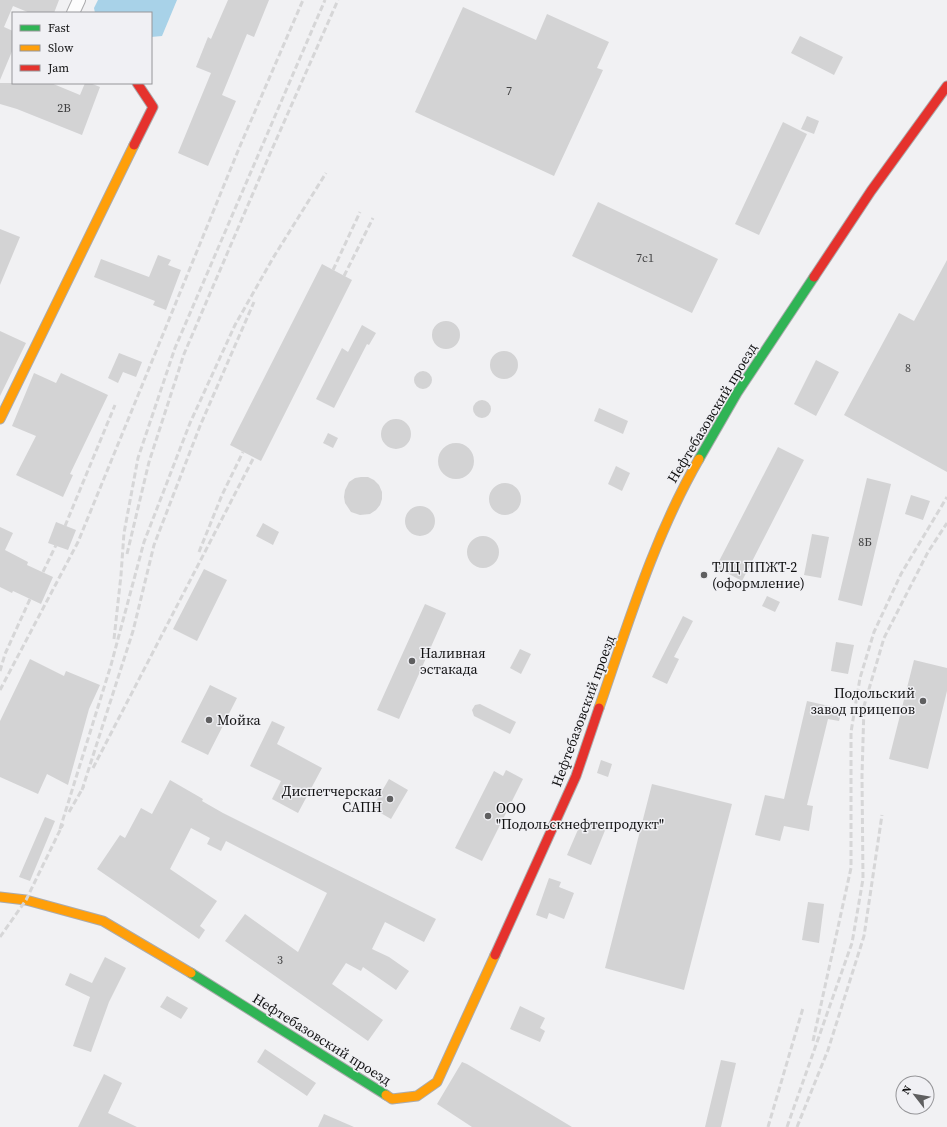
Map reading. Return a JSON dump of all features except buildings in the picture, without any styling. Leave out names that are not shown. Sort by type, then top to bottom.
[{"type":"street","points":[[73,12],[79,0]]},
{"type":"street","points":[[0,419],[153,107],[138,84]]},
{"type":"street","name":"Нефтебазовский проезд","points":[[0,897],[26,900],[103,921],[189,972],[392,1099],[417,1096],[437,1082],[576,776],[648,566],[684,485],[746,380],[871,191],[947,86]]},
{"type":"water","points":[[98,0],[177,0],[162,36],[152,37],[152,12],[95,12],[94,8]]},
{"type":"railway","points":[[0,690],[78,542],[240,146],[303,0]]},
{"type":"railway","points":[[114,639],[124,533],[138,458],[175,348],[325,0]]},
{"type":"railway","points":[[127,554],[149,462],[184,354],[338,0]]},
{"type":"railway","points":[[60,829],[111,665],[144,542],[190,423],[235,325],[273,258],[326,173]]},
{"type":"railway","points":[[333,270],[360,212]]},
{"type":"railway","points":[[344,276],[373,218]]},
{"type":"railway","points":[[82,790],[133,631],[154,545],[200,426],[254,302]]},
{"type":"railway","points":[[65,526],[115,405]]},
{"type":"railway","points":[[199,552],[222,495],[243,452]]},
{"type":"railway","points":[[93,768],[254,457]]},
{"type":"railway","points":[[813,1041],[851,868],[851,732],[860,678],[874,632],[901,574],[947,497]]},
{"type":"railway","points":[[787,1127],[852,943],[863,879],[862,776],[864,706],[884,638],[928,552],[947,523]]},
{"type":"railway","points":[[43,572],[56,545]]},
{"type":"railway","points":[[0,671],[5,654],[30,599]]},
{"type":"railway","points":[[69,812],[84,786]]},
{"type":"railway","points":[[797,1127],[828,1050],[864,936],[882,815]]},
{"type":"railway","points":[[0,937],[26,900],[63,824]]},
{"type":"railway","points":[[768,1127],[803,1008]]},
{"type":"traffic: fast","points":[[699,459],[737,393],[814,277]]},
{"type":"traffic: fast","points":[[191,973],[386,1095]]},
{"type":"traffic: slow","points":[[0,419],[134,145]]},
{"type":"traffic: slow","points":[[599,708],[655,550],[668,519],[699,459]]},
{"type":"traffic: slow","points":[[0,897],[26,900],[103,921],[191,973]]},
{"type":"traffic: slow","points":[[386,1095],[392,1099],[417,1096],[437,1082],[495,955]]},
{"type":"traffic: jam","points":[[134,145],[153,107],[138,84]]},
{"type":"traffic: jam","points":[[814,277],[871,191],[947,86]]},
{"type":"traffic: jam","points":[[495,955],[576,776],[599,708]]},
{"type":"place","name":"ТЛЦ ППЖТ-2 (оформление)","points":[[704,575]]},
{"type":"place","name":"Наливная эстакада","points":[[412,661]]},
{"type":"place","name":"Подольский завод прицепов","points":[[923,701]]},
{"type":"place","name":"Мойка","points":[[209,720]]},
{"type":"place","name":"Диспетчерская САПН","points":[[390,799]]},
{"type":"place","name":"ООО \"Подольскнефтепродукт\"","points":[[488,816]]}]
